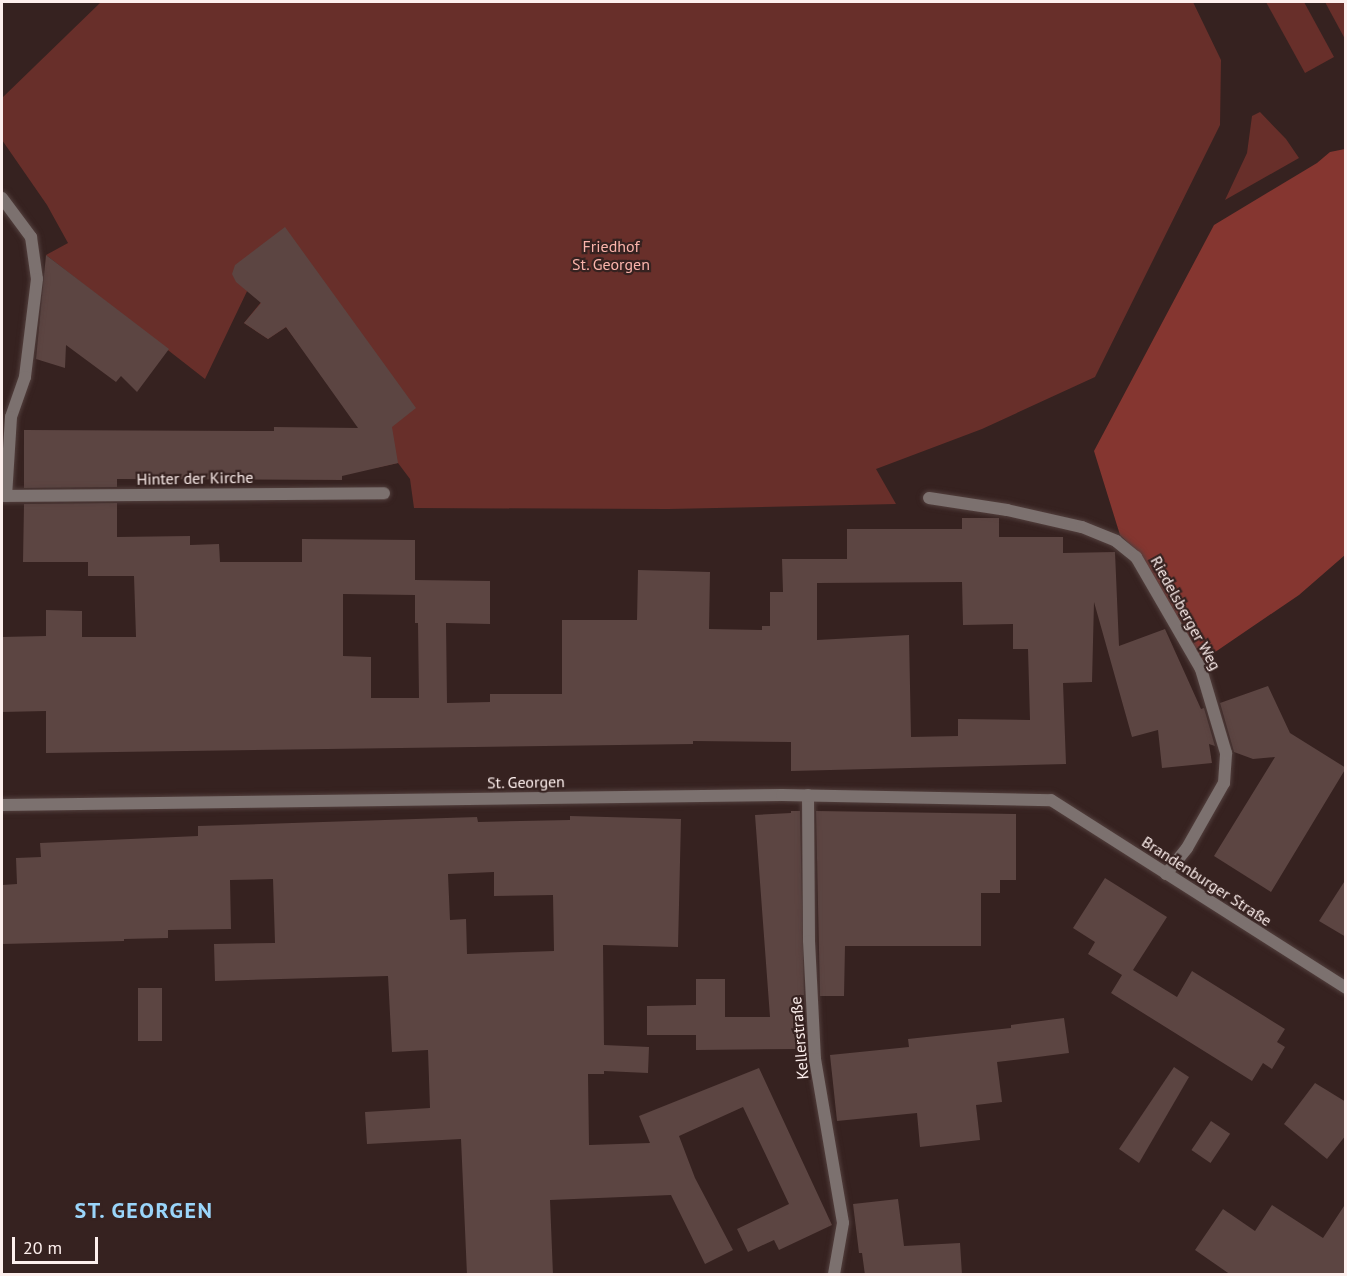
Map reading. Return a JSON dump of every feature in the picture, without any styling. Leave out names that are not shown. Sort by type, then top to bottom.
[{"type":"street","name":"Hinter der Kirche","points":[[2,198],[31,237],[37,279],[25,377],[11,417],[4,496],[384,493]]},
{"type":"street","name":"Riedelsberger Weg","points":[[929,498],[1007,510],[1082,527],[1113,540],[1136,556],[1202,669],[1226,753],[1224,783],[1187,848],[1166,874]]},
{"type":"street","name":"St. Georgen","points":[[2,804],[808,795],[1051,800]]},
{"type":"street","name":"Kellerstraße","points":[[808,795],[809,941],[815,1059],[843,1223],[834,1275]]},
{"type":"street","name":"Brandenburger Straße","points":[[1051,800],[1346,988]]},
{"type":"green space","name":"Friedhof St. Georgen","points":[[101,2],[1193,2],[1221,60],[1220,125],[1095,377],[982,429],[876,469],[896,504],[668,509],[414,508],[410,479],[398,463],[375,468],[369,438],[286,327],[268,339],[244,323],[262,301],[250,285],[205,379],[46,255],[68,243],[47,205],[2,140],[2,98]]},
{"type":"green space","points":[[1266,2],[1304,2],[1334,57],[1305,73]]},
{"type":"green space","points":[[1325,2],[1345,2],[1345,39]]},
{"type":"green space","points":[[1260,112],[1286,139],[1299,158],[1225,200],[1247,153],[1252,116]]},
{"type":"shaded area","points":[[1345,149],[1345,555],[1299,595],[1202,661],[1140,554],[1120,535],[1094,451],[1214,225],[1317,163],[1330,152]]},
{"type":"building","points":[[285,227],[416,408],[392,427],[398,463],[342,476],[342,480],[117,479],[117,487],[24,488],[24,430],[274,431],[274,427],[358,428],[286,327],[268,339],[244,323],[261,303],[236,282],[232,274],[235,265]]},
{"type":"building","points":[[46,255],[169,349],[137,392],[121,376],[116,382],[66,345],[65,368],[36,359]]},
{"type":"building","points":[[117,503],[117,537],[190,536],[190,545],[219,544],[220,562],[302,562],[302,539],[415,540],[415,580],[490,581],[490,624],[446,623],[447,703],[490,702],[490,694],[562,694],[562,620],[637,620],[638,570],[710,572],[709,629],[762,630],[762,626],[770,626],[770,592],[783,592],[782,559],[847,559],[847,529],[962,529],[962,518],[999,518],[999,537],[1063,537],[1063,553],[1115,552],[1119,646],[1165,629],[1201,709],[1204,708],[1215,746],[1209,744],[1212,763],[1162,768],[1158,730],[1132,737],[1094,602],[1092,682],[1063,683],[1066,764],[791,771],[791,742],[693,741],[693,744],[46,753],[46,711],[2,712],[2,637],[46,636],[46,610],[82,611],[82,637],[136,637],[134,576],[88,576],[88,562],[23,562],[24,504]],"holes":[[[962,582],[963,625],[1013,624],[1013,649],[1028,649],[1030,720],[958,719],[958,736],[911,737],[909,635],[817,640],[817,583]],[[343,594],[415,595],[415,623],[418,623],[419,698],[371,698],[371,657],[343,656]]]},
{"type":"building","points":[[1268,686],[1290,733],[1346,768],[1271,892],[1214,856],[1275,757],[1253,759],[1234,752],[1220,703]]},
{"type":"building","points":[[791,811],[800,811],[804,995],[799,995],[798,1049],[696,1050],[696,1035],[647,1035],[647,1006],[696,1005],[696,979],[725,979],[725,1017],[770,1017],[755,815],[791,813]]},
{"type":"building","points":[[816,811],[1016,814],[1016,880],[1000,880],[1000,893],[981,893],[981,946],[845,946],[844,996],[820,996]]},
{"type":"building","points":[[570,816],[681,819],[678,947],[603,945],[604,1045],[649,1047],[648,1073],[604,1071],[604,1074],[588,1074],[589,1145],[650,1143],[639,1116],[759,1068],[832,1225],[779,1250],[774,1240],[748,1252],[737,1229],[789,1204],[743,1107],[679,1136],[695,1178],[733,1250],[705,1264],[671,1195],[550,1200],[553,1275],[467,1275],[461,1139],[367,1144],[365,1112],[430,1108],[428,1050],[392,1052],[388,976],[215,981],[214,944],[275,943],[273,879],[230,880],[231,929],[168,930],[168,938],[124,939],[124,941],[2,944],[2,885],[17,884],[16,858],[41,857],[40,843],[198,836],[198,826],[477,817],[478,822],[570,820]],"holes":[[[494,872],[494,896],[553,895],[554,951],[467,954],[466,919],[450,920],[448,874]]]},
{"type":"building","points":[[1105,878],[1167,917],[1133,970],[1177,997],[1192,971],[1285,1029],[1277,1042],[1285,1047],[1272,1069],[1263,1063],[1252,1081],[1111,993],[1122,975],[1088,954],[1095,942],[1073,928]]},
{"type":"building","points":[[1346,879],[1346,937],[1319,921]]},
{"type":"building","points":[[138,988],[162,988],[162,1041],[138,1041]]},
{"type":"building","points":[[1064,1018],[1069,1053],[997,1062],[1002,1102],[976,1105],[980,1140],[920,1147],[917,1113],[837,1121],[830,1055],[909,1047],[908,1039],[1011,1028],[1011,1025]]},
{"type":"building","points":[[1174,1067],[1189,1077],[1139,1163],[1119,1149]]},
{"type":"building","points":[[1315,1083],[1346,1102],[1346,1135],[1327,1159],[1284,1124]]},
{"type":"building","points":[[1211,1121],[1230,1134],[1210,1163],[1191,1150]]},
{"type":"building","points":[[898,1199],[904,1246],[960,1243],[962,1275],[865,1275],[862,1253],[859,1253],[853,1204]]},
{"type":"building","points":[[1346,1203],[1346,1275],[1231,1275],[1195,1250],[1223,1209],[1255,1231],[1272,1205],[1323,1238]]},
{"type":"district","name":"ST. GEORGEN","points":[[144,1211]]}]
